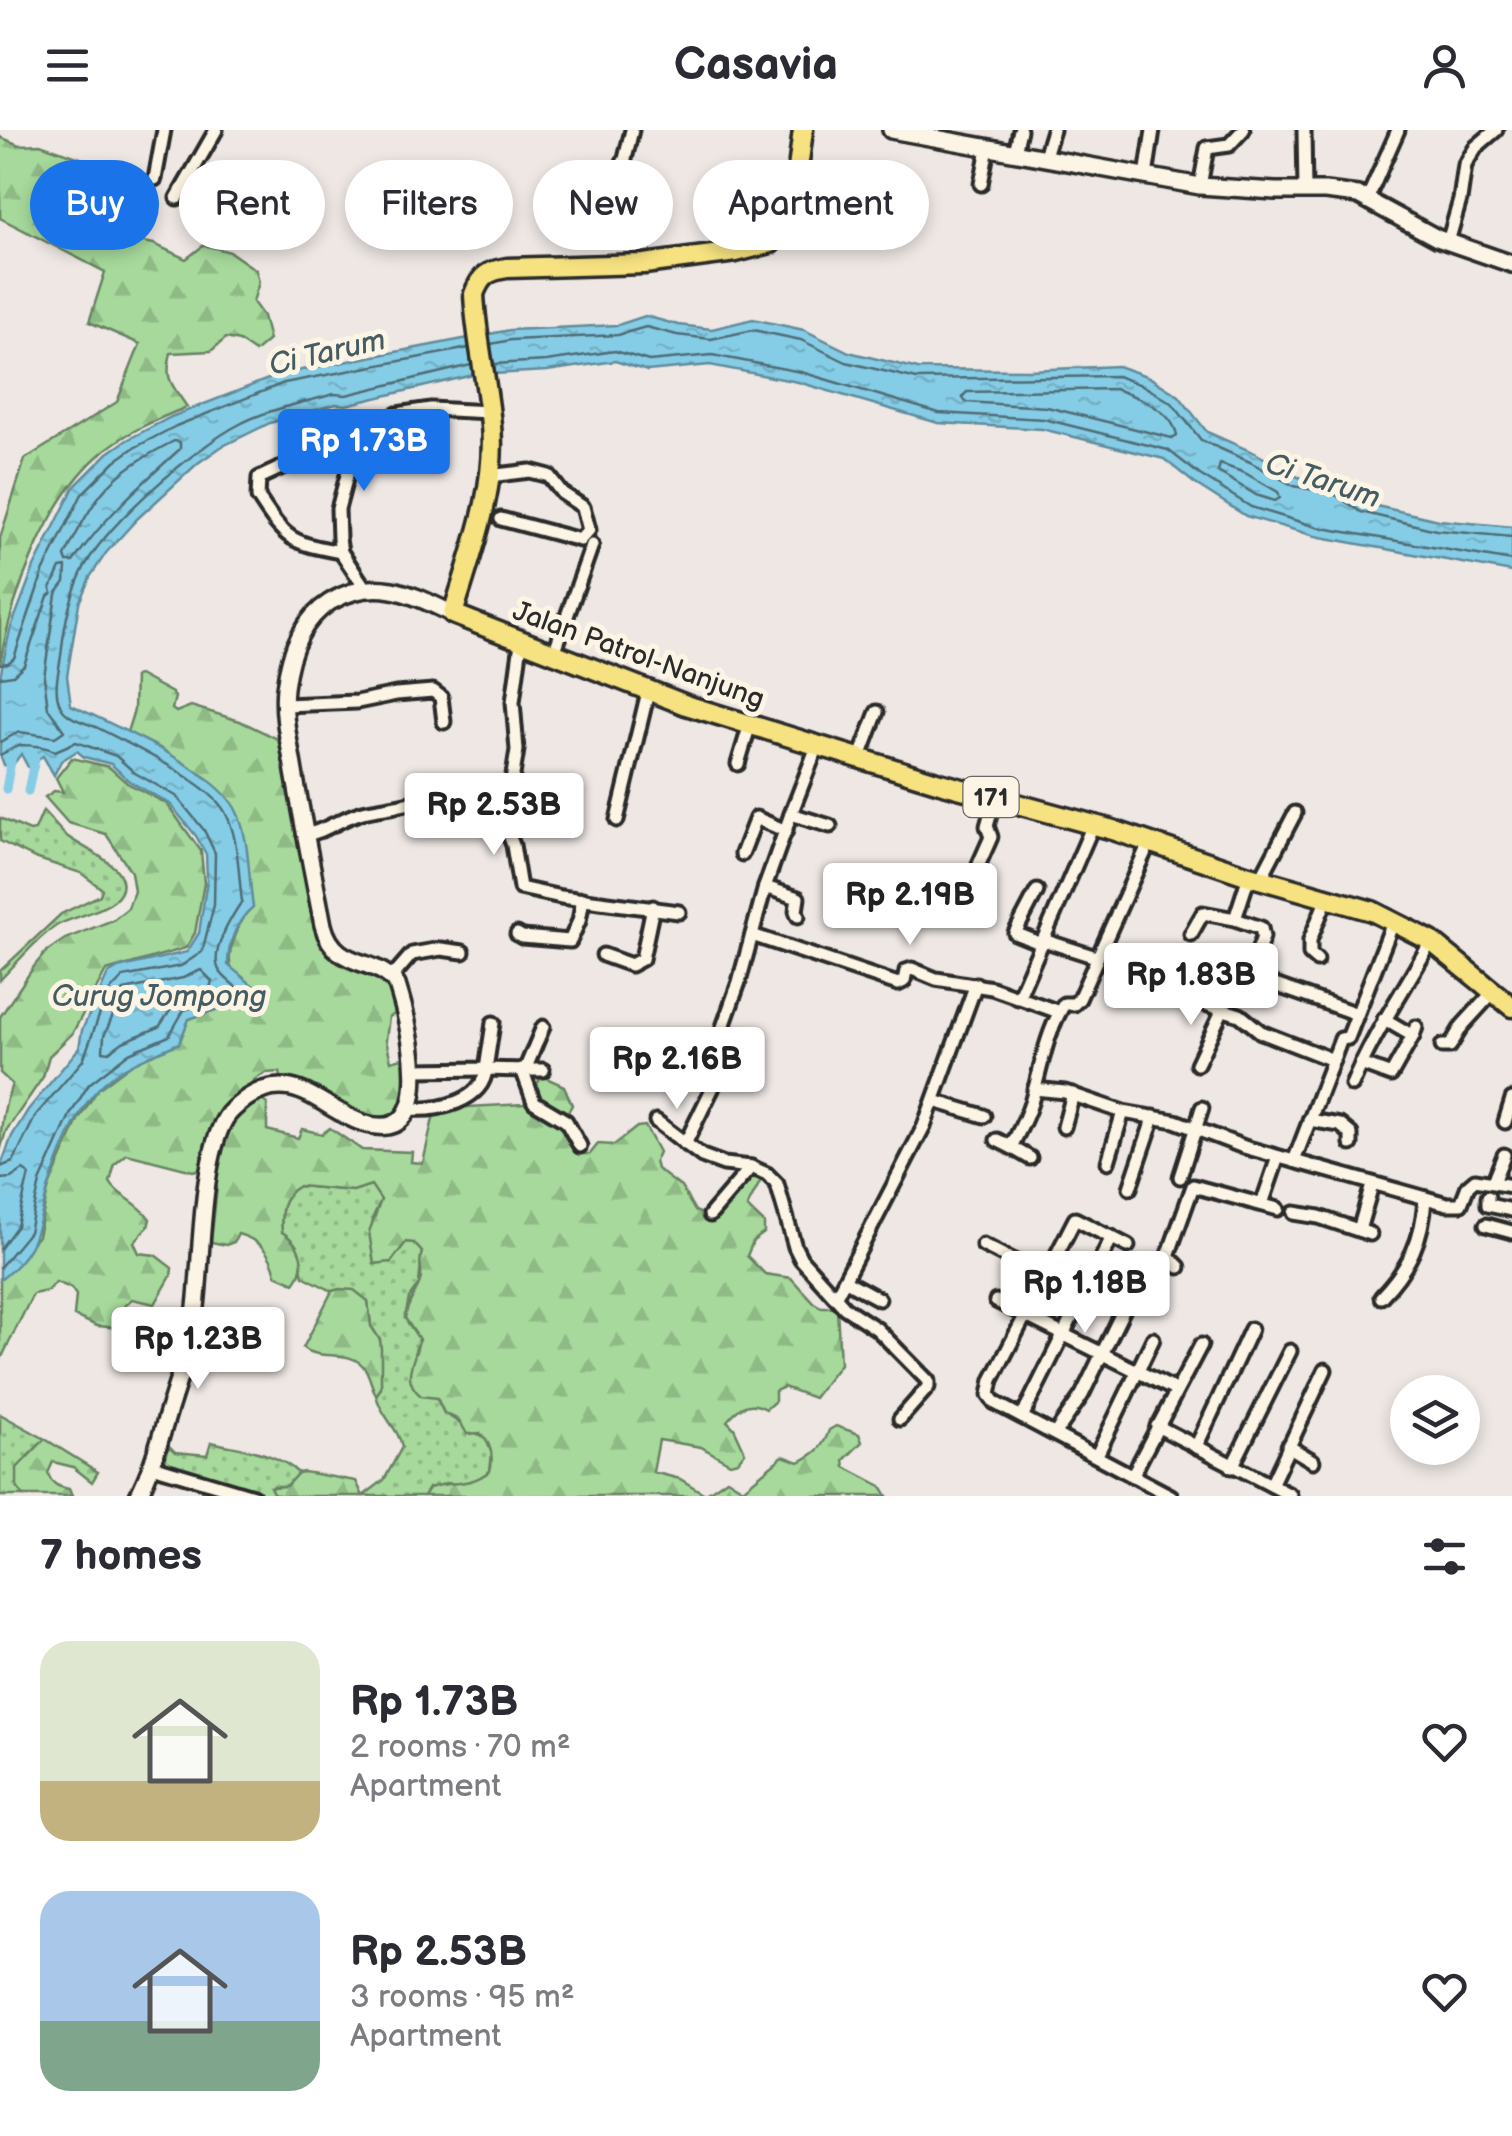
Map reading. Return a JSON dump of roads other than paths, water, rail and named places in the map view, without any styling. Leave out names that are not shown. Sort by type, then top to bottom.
[{"type":"main road","points":[[453,614],[490,476],[488,408],[475,313],[474,294],[479,281],[492,271],[644,264],[736,252],[770,243],[792,216],[803,130]]},
{"type":"main road","name":"Jalan Patrol-Nanjung","points":[[453,614],[648,692],[1394,920],[1431,941],[1512,1007]]},
{"type":"street","points":[[158,160],[164,130]]},
{"type":"street","points":[[177,198],[216,130]]},
{"type":"street","points":[[624,160],[632,130]]},
{"type":"street","points":[[891,130],[951,136],[988,148],[1200,186],[1345,193],[1367,200],[1448,242],[1512,264]]},
{"type":"street","points":[[1015,152],[1020,130]]},
{"type":"street","points":[[1045,156],[1053,130]]},
{"type":"street","points":[[1146,176],[1153,130]]},
{"type":"street","points":[[1200,186],[1207,148],[1229,146],[1243,130]]},
{"type":"street","points":[[1304,130],[1305,191]]},
{"type":"street","points":[[1367,200],[1398,130]]},
{"type":"street","points":[[1448,242],[1465,165],[1476,146],[1496,130]]},
{"type":"street","points":[[981,184],[988,148]]},
{"type":"street","points":[[341,552],[290,539],[258,497],[259,478],[396,414],[431,408],[488,408]]},
{"type":"street","points":[[346,440],[349,468],[337,524],[341,552],[365,588]]},
{"type":"street","points":[[490,476],[530,471],[549,476],[562,492],[583,507],[589,530],[586,538],[580,540],[501,519]]},
{"type":"street","points":[[553,656],[592,545]]},
{"type":"street","points":[[410,1109],[414,1070],[401,996],[392,977],[340,955],[326,938],[304,835],[285,688],[304,626],[321,608],[365,588],[394,588],[453,614]]},
{"type":"street","points":[[521,643],[513,702],[517,750],[506,825],[519,886],[539,894],[679,912]]},
{"type":"street","points":[[286,705],[358,702],[433,691],[442,697],[444,722]]},
{"type":"street","points":[[617,820],[648,692]]},
{"type":"street","points":[[860,756],[876,712]]},
{"type":"street","points":[[738,764],[750,724]]},
{"type":"street","points":[[704,1076],[739,982],[764,887],[818,744]]},
{"type":"street","points":[[304,835],[328,830],[365,812],[425,798],[440,808]]},
{"type":"street","points":[[979,864],[991,837],[987,826],[995,798]]},
{"type":"street","points":[[1235,920],[1255,877],[1295,812]]},
{"type":"street","points":[[792,814],[830,826]]},
{"type":"street","points":[[742,854],[756,818],[786,830]]},
{"type":"street","points":[[1018,998],[1092,826]]},
{"type":"street","points":[[1011,1147],[1030,1105],[1043,1048],[1059,1012],[1064,1004],[1077,1002],[1148,842]]},
{"type":"street","points":[[764,887],[798,898],[798,916]]},
{"type":"street","points":[[1037,891],[1011,931],[1096,957]]},
{"type":"street","points":[[1317,960],[1310,954],[1310,940],[1328,898]]},
{"type":"street","points":[[517,934],[570,941],[583,899]]},
{"type":"street","points":[[603,955],[631,965],[642,959],[653,906]]},
{"type":"street","points":[[1190,934],[1204,913],[1261,928],[1263,937],[1256,956]]},
{"type":"street","points":[[1294,1161],[1341,1039],[1348,1038],[1394,920]]},
{"type":"street","points":[[752,935],[898,984],[904,981],[908,969],[936,980],[976,984],[1059,1012]]},
{"type":"street","points":[[1352,1085],[1384,1019],[1431,941]]},
{"type":"street","points":[[392,977],[412,954],[463,952]]},
{"type":"street","points":[[1333,1060],[1262,1032],[1250,1020],[1186,996],[1196,960],[1284,986],[1357,1014]]},
{"type":"street","points":[[836,1296],[924,1126],[976,984]]},
{"type":"street","points":[[1442,1046],[1450,1046],[1462,1026],[1494,991]]},
{"type":"street","points":[[1197,1064],[1223,1009]]},
{"type":"street","points":[[1361,1064],[1390,1074],[1415,1032],[1384,1019]]},
{"type":"street","points":[[138,1496],[152,1466],[191,1337],[212,1162],[226,1117],[249,1097],[270,1088],[304,1091],[360,1122],[380,1126],[390,1124],[410,1109],[440,1109],[481,1085],[493,1023]]},
{"type":"street","points":[[543,1027],[523,1070],[534,1102],[566,1121],[580,1146]]},
{"type":"street","points":[[651,1048],[674,1070],[696,1079],[711,1079],[713,1087],[685,1144]]},
{"type":"street","points":[[414,1070],[543,1070]]},
{"type":"street","points":[[1034,1089],[1074,1094],[1124,1112],[1425,1198],[1461,1204],[1472,1182],[1512,1186]]},
{"type":"street","points":[[1064,1127],[1074,1094]]},
{"type":"street","points":[[1505,1122],[1512,1099]]},
{"type":"street","points":[[934,1101],[984,1116]]},
{"type":"street","points":[[1180,1177],[1202,1108]]},
{"type":"street","points":[[1108,1162],[1124,1112]]},
{"type":"street","points":[[1130,1188],[1154,1118]]},
{"type":"street","points":[[1310,1120],[1344,1127],[1352,1134],[1350,1144]]},
{"type":"street","points":[[656,1121],[712,1161],[751,1167],[777,1184],[794,1248],[801,1259],[845,1308],[877,1329],[928,1381],[928,1387],[900,1420]]},
{"type":"street","points":[[998,1140],[1030,1158]]},
{"type":"street","points":[[1493,1182],[1504,1155]]},
{"type":"street","points":[[1262,1204],[1278,1157]]},
{"type":"street","points":[[710,1214],[751,1167]]},
{"type":"street","points":[[1294,1212],[1360,1232],[1372,1185]]},
{"type":"street","points":[[1179,1266],[1168,1256],[1193,1186],[1278,1210]]},
{"type":"street","points":[[1488,1197],[1487,1204],[1512,1210]]},
{"type":"street","points":[[1381,1297],[1414,1256],[1424,1228],[1425,1198]]},
{"type":"street","points":[[1128,1246],[1070,1216],[1046,1277],[988,1392],[992,1401],[1171,1496]]},
{"type":"street","points":[[1486,1225],[1512,1232]]},
{"type":"street","points":[[1022,1417],[1112,1237]]},
{"type":"street","points":[[982,1245],[1046,1277]]},
{"type":"street","points":[[1055,1434],[1082,1396],[1139,1278]]},
{"type":"street","points":[[846,1281],[879,1299]]},
{"type":"street","points":[[996,1301],[1175,1390]]},
{"type":"street","points":[[1196,1447],[1251,1329]]},
{"type":"street","points":[[1097,1455],[1153,1339]]},
{"type":"street","points":[[1132,1476],[1201,1345]]},
{"type":"street","points":[[1232,1467],[1290,1350]]},
{"type":"street","points":[[1270,1486],[1325,1370]]},
{"type":"street","points":[[1157,1426],[1290,1495]]},
{"type":"street","points":[[1288,1446],[1313,1461]]},
{"type":"street","points":[[152,1466],[253,1496]]},
{"type":"water","name":"Curug Jompong","points":[[645,316],[712,329],[753,319],[804,330],[849,352],[918,369],[1118,366],[1149,377],[1179,396],[1207,432],[1298,477],[1338,484],[1363,503],[1439,520],[1512,527],[1512,572],[1315,536],[1246,516],[1164,459],[1042,429],[938,423],[798,382],[710,365],[647,371],[615,361],[547,371],[473,375],[346,405],[336,404],[270,423],[198,463],[106,553],[79,603],[67,676],[71,705],[185,763],[224,793],[235,808],[246,843],[253,907],[234,933],[228,965],[256,988],[251,1003],[189,1019],[179,1043],[125,1068],[98,1089],[82,1110],[63,1148],[30,1248],[0,1280],[0,1168],[12,1136],[28,1110],[79,1048],[82,1030],[108,974],[118,968],[187,952],[199,933],[207,880],[206,854],[170,804],[129,781],[111,764],[84,757],[77,751],[61,761],[54,775],[43,756],[36,768],[28,767],[21,754],[12,766],[4,765],[0,755],[0,676],[10,630],[34,567],[74,487],[127,440],[171,417],[281,374],[510,330],[618,325]]},
{"type":"waterway","points":[[6,789],[12,755]]},
{"type":"waterway","points":[[28,791],[35,757]]},
{"type":"water label","name":"Ci Tarum","points":[[327,352]]},
{"type":"water label","name":"Ci Tarum","points":[[1323,480]]}]
